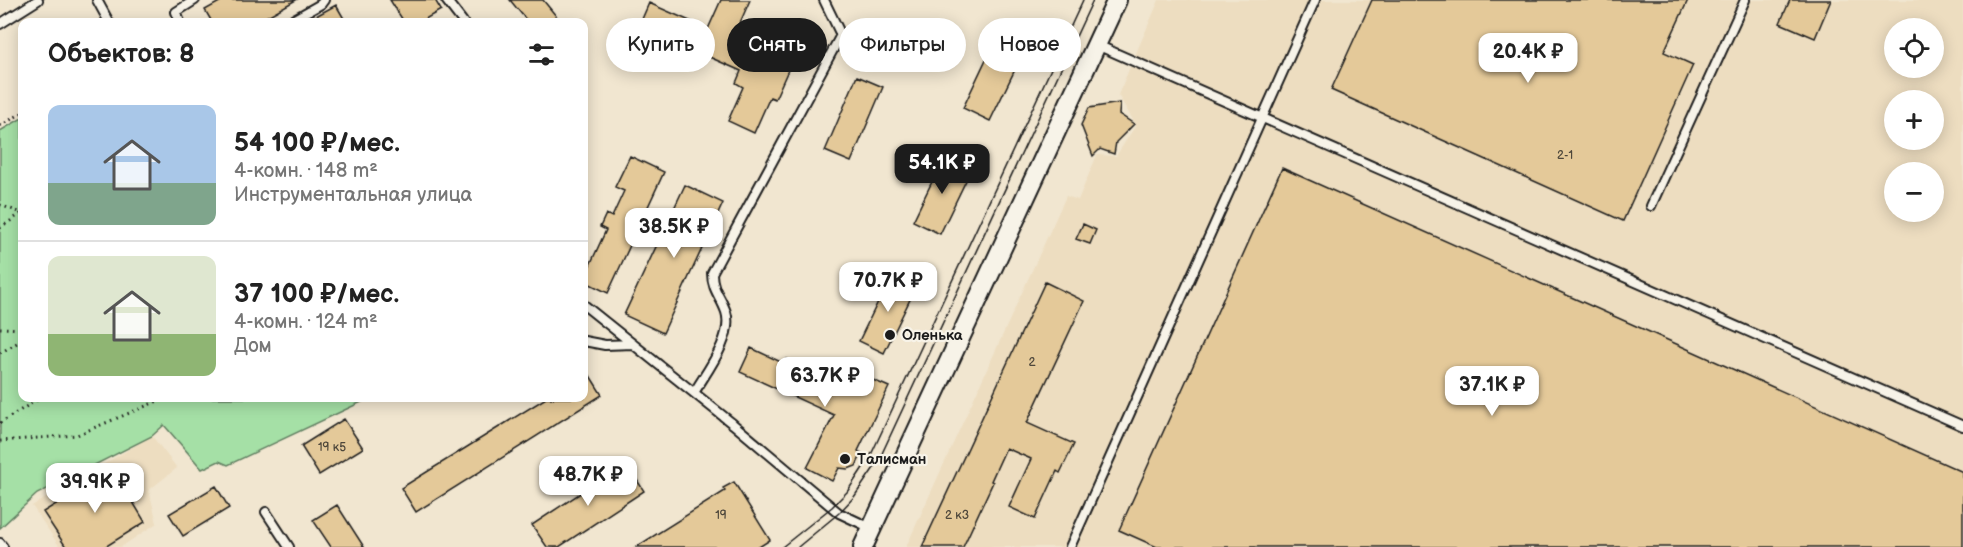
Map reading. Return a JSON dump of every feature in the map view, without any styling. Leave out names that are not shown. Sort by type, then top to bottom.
[{"type":"street","points":[[863,547],[1117,0]]},
{"type":"lane","points":[[0,24],[38,0]]},
{"type":"lane","points":[[97,0],[107,18]]},
{"type":"lane","points":[[178,18],[176,12],[195,0]]},
{"type":"lane","points":[[296,18],[324,0]]},
{"type":"lane","points":[[447,0],[460,18]]},
{"type":"lane","points":[[694,393],[726,339],[727,314],[712,285],[712,273],[841,35],[824,0]]},
{"type":"lane","points":[[1070,547],[1315,0]]},
{"type":"lane","points":[[1651,206],[1745,0]]},
{"type":"lane","points":[[1096,45],[1963,426]]},
{"type":"lane","points":[[588,308],[839,513],[871,528]]},
{"type":"lane","points":[[588,342],[605,345],[633,344]]},
{"type":"lane","points":[[266,512],[289,547]]},
{"type":"lane","points":[[0,543],[3,547]]},
{"type":"path","points":[[0,126],[18,115]]},
{"type":"path","points":[[0,205],[18,212]]},
{"type":"path","points":[[0,228],[18,216]]},
{"type":"path","points":[[0,328],[18,329]]},
{"type":"path","points":[[0,353],[18,342]]},
{"type":"path","points":[[0,423],[34,402]]},
{"type":"path","points":[[0,441],[77,435],[155,402]]},
{"type":"shaded area","points":[[1159,0],[1963,0],[1963,547],[906,547],[1066,196],[1078,200],[1097,155],[1116,156],[1136,125],[1118,95]]},
{"type":"shaded area","points":[[152,436],[177,468],[149,490],[157,523],[121,547],[60,547],[32,506]]},
{"type":"green space","points":[[18,120],[18,402],[362,402],[228,465],[219,461],[202,469],[164,425],[152,436],[37,494],[0,528],[0,131]]},
{"type":"building","points":[[223,0],[296,0],[264,18],[210,18],[205,10]]},
{"type":"building","points":[[390,0],[435,0],[441,10],[427,18],[401,18]]},
{"type":"building","points":[[510,0],[543,0],[558,18],[525,18]]},
{"type":"building","points":[[721,0],[750,0],[742,18],[727,18],[727,65],[715,60],[715,18],[713,18]]},
{"type":"building","points":[[1372,0],[1688,0],[1664,52],[1693,65],[1623,221],[1331,90]]},
{"type":"building","points":[[1790,0],[1831,0],[1815,38],[1780,23]]},
{"type":"building","points":[[649,3],[683,18],[642,18]]},
{"type":"building","points":[[336,5],[344,18],[312,18]]},
{"type":"building","points":[[741,72],[787,72],[775,99],[770,97],[754,133],[728,121],[743,87],[736,83]]},
{"type":"building","points":[[980,72],[1014,72],[990,121],[963,108]]},
{"type":"building","points":[[857,76],[883,87],[851,162],[825,151]]},
{"type":"building","points":[[1120,103],[1119,114],[1134,124],[1116,142],[1114,154],[1100,149],[1093,156],[1081,125],[1089,108]]},
{"type":"building","points":[[945,155],[972,168],[940,234],[913,221]]},
{"type":"building","points":[[630,156],[664,172],[608,293],[588,283],[588,269],[606,230],[600,227],[606,214],[612,217],[624,191],[615,187]]},
{"type":"building","points":[[1282,168],[1963,472],[1963,547],[1157,547],[1119,530]]},
{"type":"building","points":[[685,185],[723,203],[663,333],[624,315]]},
{"type":"building","points":[[1083,224],[1096,230],[1090,244],[1076,239]]},
{"type":"building","points":[[892,273],[917,285],[884,353],[859,341]]},
{"type":"building","points":[[1045,282],[1084,301],[1027,423],[1074,444],[1060,473],[1057,471],[1035,519],[1009,507],[1031,459],[1006,448],[963,547],[922,547]]},
{"type":"building","points":[[751,348],[785,364],[787,359],[805,367],[803,371],[830,383],[832,379],[859,392],[866,377],[889,387],[858,451],[862,453],[856,466],[848,469],[839,468],[832,481],[807,468],[834,415],[740,372]]},
{"type":"building","points":[[588,372],[602,395],[416,512],[401,488],[540,402],[588,402]]},
{"type":"building","points":[[344,419],[363,448],[319,475],[301,446]]},
{"type":"building","points":[[626,463],[644,491],[559,547],[547,547],[532,525]]},
{"type":"building","points":[[113,469],[145,522],[105,547],[66,547],[43,512]]},
{"type":"building","points":[[734,482],[770,540],[759,547],[636,547],[725,491],[723,488]]},
{"type":"building","points":[[216,486],[229,508],[183,536],[169,514]]},
{"type":"building","points":[[337,505],[364,547],[331,547],[313,520]]},
{"type":"tram line","points":[[782,547],[847,492],[870,457],[1083,0]]},
{"type":"tram line","points":[[798,547],[839,513],[854,497],[878,462],[1093,0]]},
{"type":"place","name":"Оленька","points":[[890,335]]},
{"type":"place","name":"Талисман","points":[[845,459]]}]
